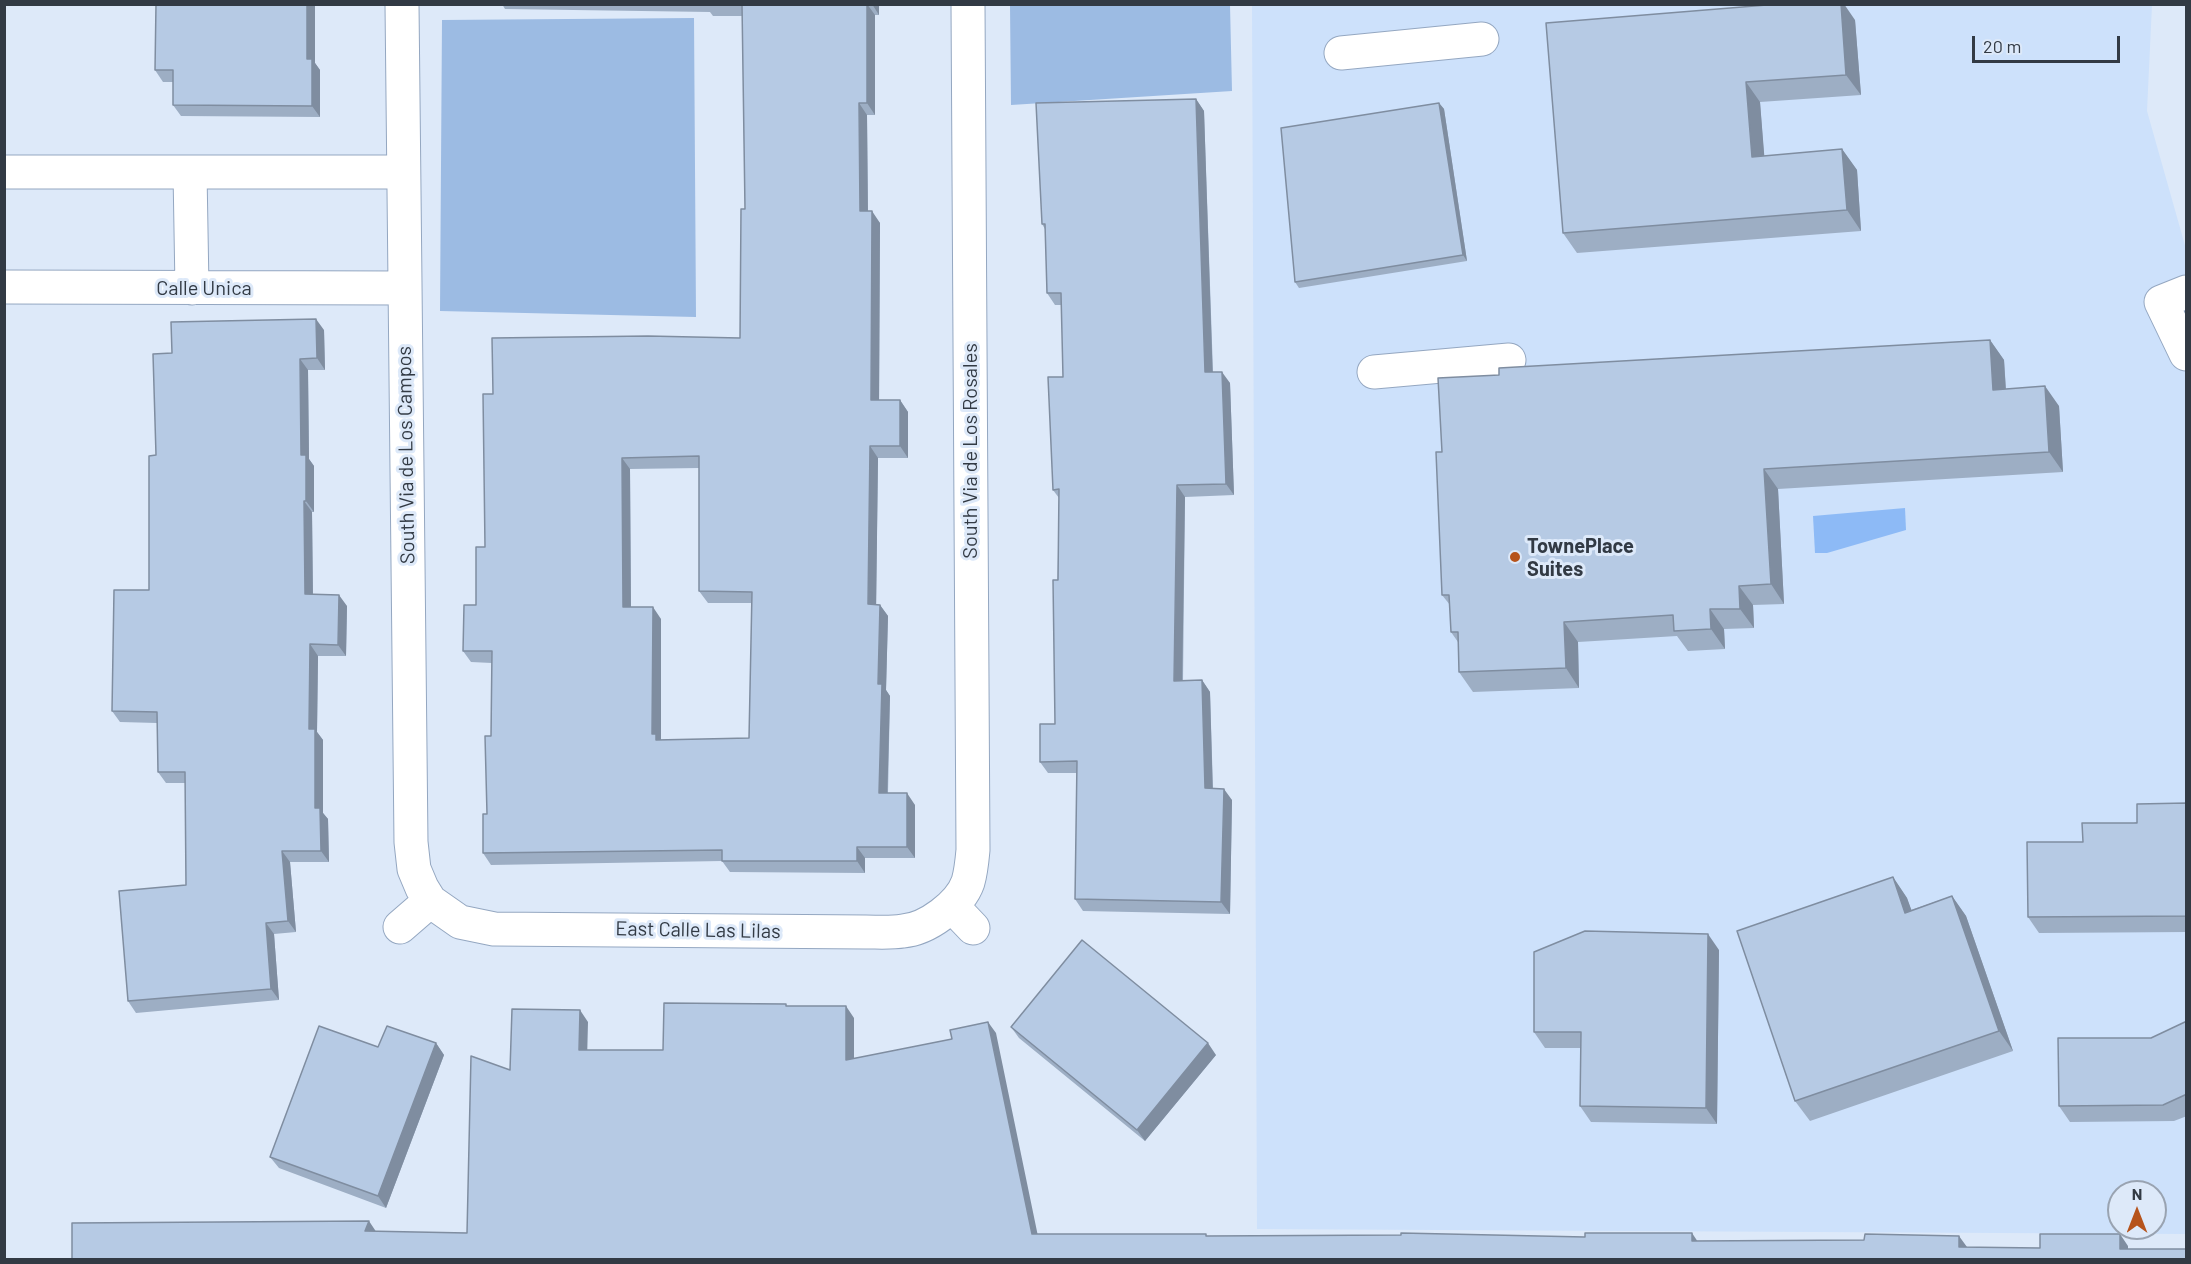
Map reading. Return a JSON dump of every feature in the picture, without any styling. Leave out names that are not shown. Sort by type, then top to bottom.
[{"type":"street","name":"South Via de Los Campos","points":[[402,4],[411,842],[414,869],[430,901]]},
{"type":"street","name":"South Via de Los Rosales","points":[[962,909],[973,850],[968,4]]},
{"type":"street","points":[[1341,53],[1482,39]]},
{"type":"street","points":[[4,172],[403,172]]},
{"type":"street","points":[[190,172],[192,288]]},
{"type":"street","name":"Calle Unica","points":[[4,287],[404,288]]},
{"type":"street","points":[[2187,292],[2161,302],[2187,354]]},
{"type":"street","points":[[1374,372],[1509,360]]},
{"type":"street","points":[[400,927],[430,901]]},
{"type":"street","name":"East Calle Las Lilas","points":[[430,901],[460,922],[494,929],[906,931],[962,909]]},
{"type":"shaded area","points":[[1010,5],[1230,5],[1232,91],[1011,105]]},
{"type":"shaded area","points":[[1252,5],[2152,5],[2147,111],[2186,249],[2186,1234],[2167,1234],[2167,1180],[2107,1180],[2107,1234],[1257,1229]]},
{"type":"shaded area","points":[[694,18],[696,317],[440,311],[442,20]]},
{"type":"shaded area","points":[[1905,508],[1906,530],[1827,553],[1815,553],[1813,516]]},
{"type":"building","points":[[156,4],[307,4],[307,59],[312,59],[312,106],[173,105],[173,70],[155,70]]},
{"type":"building","points":[[742,4],[867,4],[867,103],[859,103],[860,211],[872,211],[871,400],[900,400],[900,446],[870,446],[868,604],[880,605],[878,684],[882,684],[879,793],[907,793],[907,847],[857,847],[857,861],[722,861],[722,850],[483,853],[483,814],[487,814],[485,736],[491,736],[492,651],[463,651],[464,605],[476,605],[476,547],[485,547],[483,394],[493,394],[492,338],[648,336],[740,338],[741,209],[745,209]],"holes":[[[699,456],[699,591],[752,592],[749,738],[656,740],[656,734],[652,734],[653,607],[623,607],[622,458]]]},
{"type":"building","points":[[1779,4],[1841,4],[1846,75],[1746,82],[1752,157],[1842,149],[1847,210],[1563,233],[1546,23]]},
{"type":"building","points":[[1196,99],[1205,372],[1222,372],[1226,484],[1177,485],[1174,681],[1202,680],[1205,788],[1224,789],[1221,902],[1075,899],[1077,761],[1040,762],[1040,724],[1055,724],[1053,580],[1058,580],[1059,489],[1053,490],[1048,377],[1063,377],[1061,293],[1047,293],[1045,224],[1042,224],[1036,103]]},
{"type":"building","points":[[1439,103],[1463,255],[1295,282],[1281,128]]},
{"type":"building","points":[[316,319],[317,358],[300,359],[301,455],[306,455],[305,594],[339,595],[338,645],[310,644],[309,729],[315,729],[315,808],[320,808],[321,851],[282,851],[288,921],[266,923],[271,989],[128,1001],[119,891],[186,885],[185,772],[158,772],[157,712],[112,711],[114,590],[149,590],[149,456],[156,455],[153,354],[172,353],[171,322]]},
{"type":"building","name":"TownePlace Suites","points":[[1990,340],[1993,390],[2045,386],[2049,452],[1764,469],[1771,584],[1739,586],[1740,609],[1710,609],[1711,629],[1674,631],[1673,615],[1564,622],[1566,668],[1459,672],[1458,632],[1451,632],[1449,595],[1442,595],[1436,452],[1442,452],[1438,378],[1499,375],[1499,368]]},
{"type":"building","points":[[2187,803],[2187,916],[2028,917],[2027,842],[2083,842],[2082,823],[2137,823],[2137,804]]},
{"type":"building","points":[[1893,877],[1905,913],[1952,896],[1999,1031],[1795,1101],[1737,931]]},
{"type":"building","points":[[1585,931],[1708,934],[1706,1108],[1580,1106],[1581,1032],[1534,1032],[1534,952]]},
{"type":"building","points":[[1082,940],[1208,1043],[1137,1130],[1011,1027]]},
{"type":"building","points":[[664,1003],[846,1006],[846,1060],[952,1039],[950,1030],[988,1022],[1032,1234],[1206,1234],[1206,1236],[1401,1235],[1401,1233],[1585,1237],[1585,1233],[1692,1233],[1692,1241],[1864,1240],[1865,1234],[1959,1236],[1959,1247],[2040,1248],[2040,1234],[2107,1234],[2107,1240],[2120,1240],[2120,1249],[2187,1249],[2187,1260],[72,1260],[72,1223],[369,1221],[365,1231],[467,1233],[471,1056],[510,1070],[512,1009],[580,1010],[579,1050],[663,1050]]},
{"type":"building","points":[[2187,1021],[2187,1094],[2163,1105],[2059,1106],[2058,1038],[2151,1038]]},
{"type":"building","points":[[319,1026],[378,1047],[387,1026],[436,1043],[378,1196],[270,1157]]},
{"type":"place","name":"TownePlace Suites","points":[[1515,557]]}]
